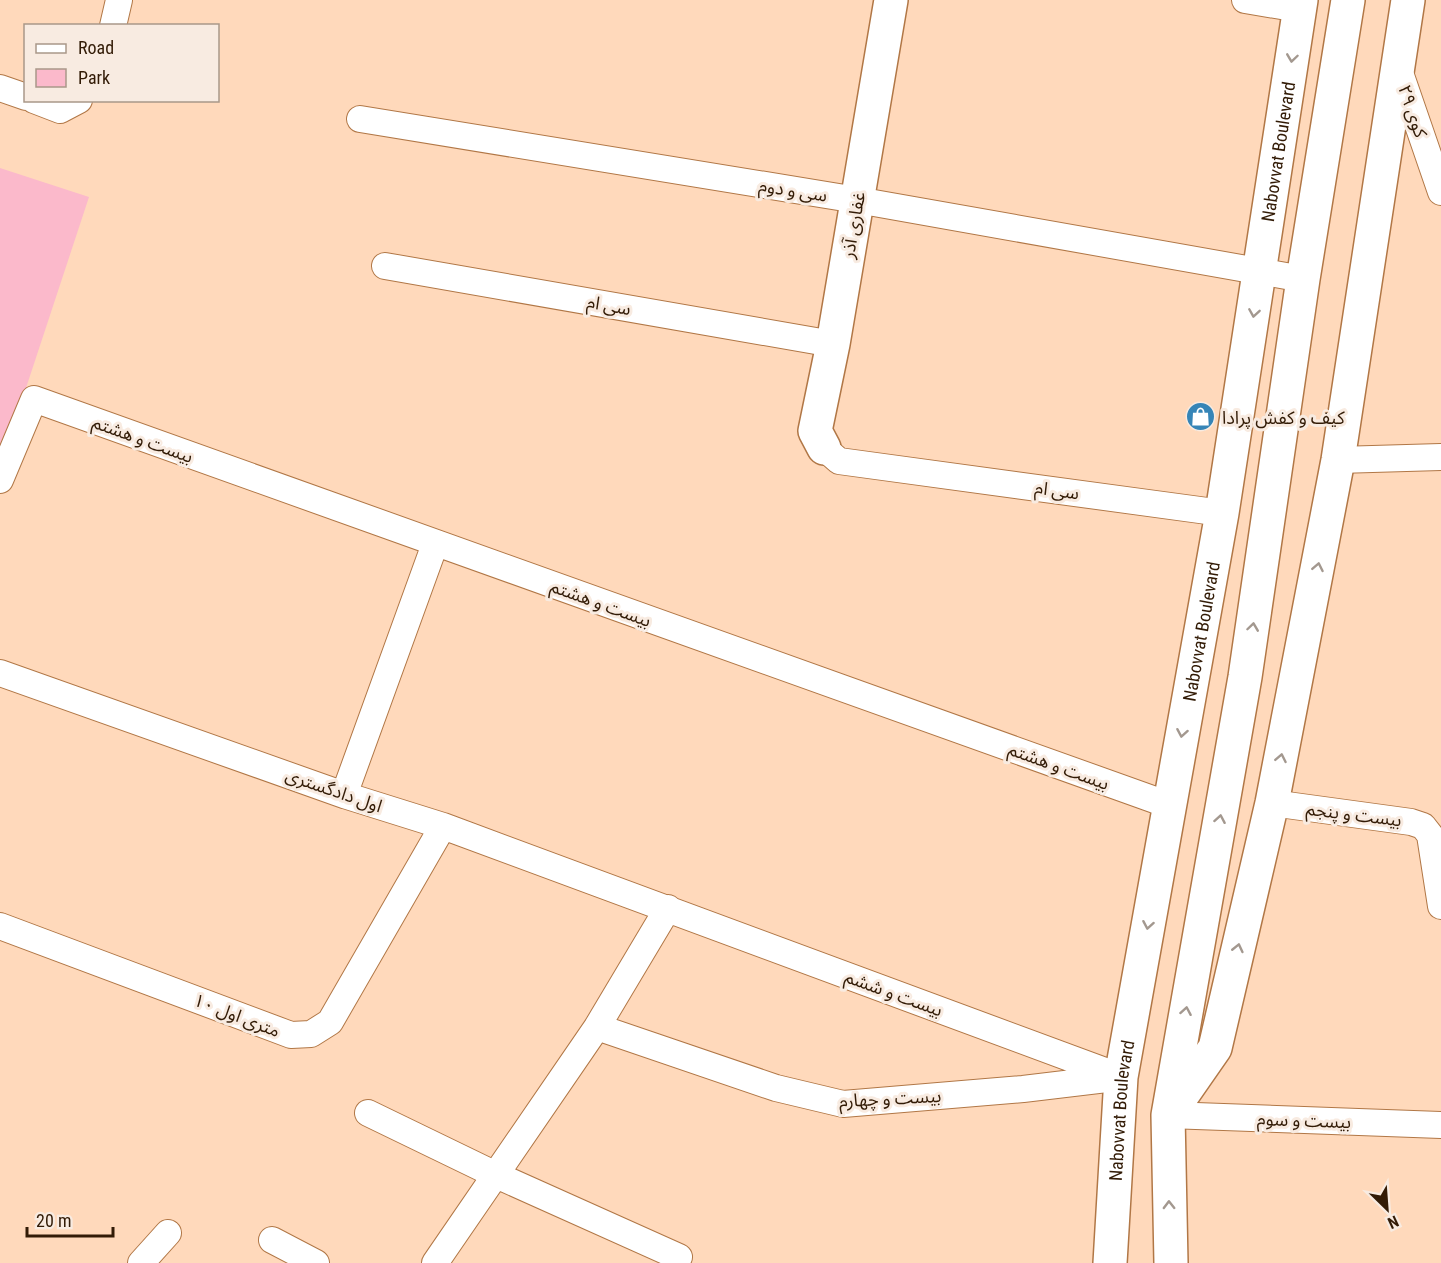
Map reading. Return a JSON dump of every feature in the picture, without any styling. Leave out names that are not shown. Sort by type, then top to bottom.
[{"type":"main road","name":"غفاری آذر","points":[[824,448],[815,431],[833,344],[891,0]]},
{"type":"main road","points":[[1171,1263],[1168,1115],[1245,677],[1303,279],[1348,0]]},
{"type":"main road","points":[[1168,1115],[1215,1048],[1272,803],[1338,460],[1408,0]]},
{"type":"main road","name":"Nabovvat Boulevard","points":[[1110,1263],[1121,1077],[1222,513],[1300,4]]},
{"type":"street","points":[[113,24],[119,0]]},
{"type":"street","points":[[1245,0],[1300,4]]},
{"type":"street","name":"کوی ۲۹","points":[[1397,65],[1441,192]]},
{"type":"street","points":[[0,88],[24,97]]},
{"type":"street","points":[[39,102],[60,110],[75,102]]},
{"type":"street","name":"سی و دوم","points":[[360,119],[857,200],[1303,279]]},
{"type":"street","name":"سی ام","points":[[385,266],[833,344]]},
{"type":"street","name":"بیست و هشتم","points":[[0,480],[34,399],[1169,805]]},
{"type":"street","name":"سی ام","points":[[824,448],[839,461],[1222,513]]},
{"type":"street","points":[[1338,460],[1441,457]]},
{"type":"street","points":[[344,795],[435,544]]},
{"type":"street","name":"اول دادگستری","points":[[0,674],[344,795],[444,826],[668,908]]},
{"type":"street","name":"بیست و پنجم","points":[[1272,803],[1412,822],[1423,826],[1430,835],[1441,906]]},
{"type":"street","name":"۱۰ متری اول","points":[[0,926],[291,1035],[311,1034],[330,1022],[444,826]]},
{"type":"street","points":[[435,1263],[597,1027],[668,908]]},
{"type":"street","name":"بیست و ششم","points":[[668,908],[1121,1077]]},
{"type":"street","name":"بیست و چهارم","points":[[597,1027],[776,1088],[843,1104],[1023,1089],[1121,1077]]},
{"type":"street","points":[[368,1113],[496,1175],[679,1257]]},
{"type":"street","name":"بیست و سوم","points":[[1168,1115],[1441,1125]]},
{"type":"street","points":[[141,1263],[168,1233]]},
{"type":"street","points":[[272,1240],[316,1263]]},
{"type":"green space","points":[[0,168],[89,197],[25,391],[0,446]]},
{"type":"place","name":"کیف و کفش پرادا","points":[[1201,417]]}]
